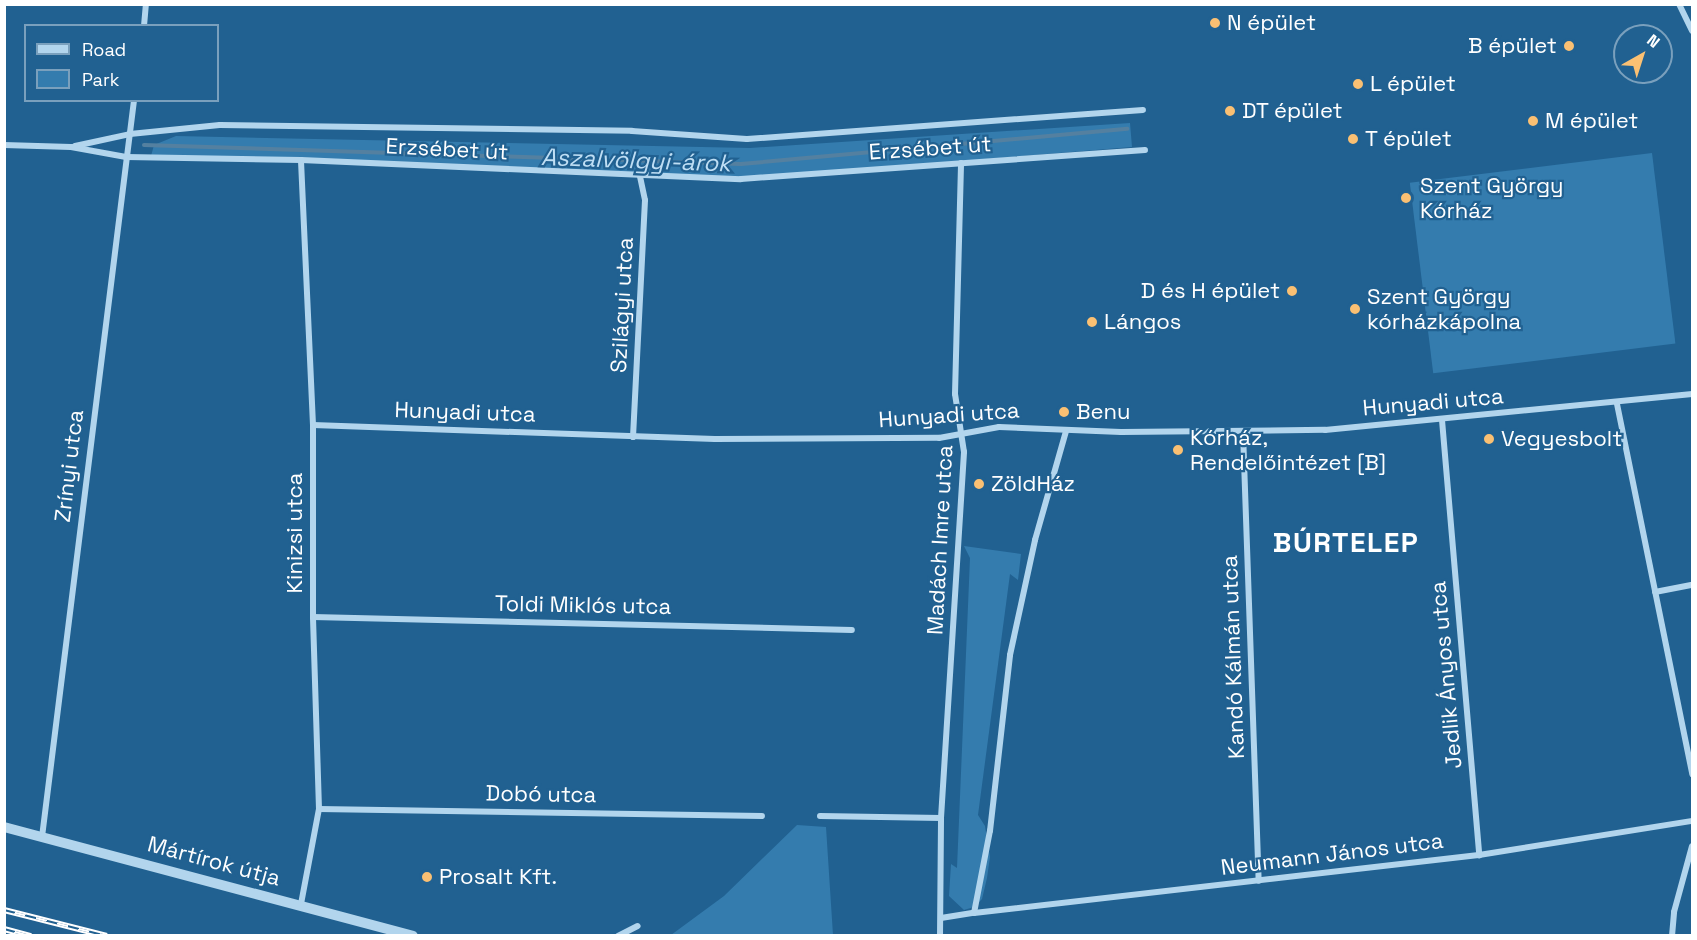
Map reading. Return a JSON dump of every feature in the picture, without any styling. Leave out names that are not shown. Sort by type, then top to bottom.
[{"type":"street","points":[[144,24],[146,4]]},
{"type":"street","points":[[1679,4],[1692,31]]},
{"type":"street","name":"Zrínyi utca","points":[[42,837],[134,102]]},
{"type":"street","name":"Erzsébet út","points":[[71,147],[130,134],[220,125],[632,131],[759,139],[1143,110]]},
{"type":"street","name":"Erzsébet út","points":[[4,145],[71,147],[126,157],[301,160],[640,176],[761,179],[1145,150]]},
{"type":"street","name":"Kinizsi utca","points":[[301,160],[314,425],[313,616],[319,809],[301,904]]},
{"type":"street","name":"Madách Imre utca","points":[[940,936],[941,818],[964,436],[955,394],[961,164]]},
{"type":"street","name":"Szilágyi utca","points":[[633,437],[645,200],[640,176]]},
{"type":"street","name":"Hunyadi utca","points":[[314,425],[633,437],[964,436],[999,427],[1066,431],[1242,432],[1442,420],[1617,404],[1692,394]]},
{"type":"street","points":[[1617,404],[1692,774]]},
{"type":"street","name":"Jedlik Ányos utca","points":[[1442,420],[1479,855]]},
{"type":"street","points":[[941,918],[974,913],[990,831],[1010,655],[1035,540],[1066,431]]},
{"type":"street","name":"Kandó Kálmán utca","points":[[1242,432],[1259,881]]},
{"type":"street","points":[[1655,592],[1692,585]]},
{"type":"street","name":"Toldi Miklós utca","points":[[313,616],[852,630]]},
{"type":"street","name":"Dobó utca","points":[[319,809],[762,816]]},
{"type":"street","points":[[820,816],[941,818]]},
{"type":"street","name":"Neumann János utca","points":[[974,913],[1479,855],[1692,821]]},
{"type":"street","name":"Mártírok útja","points":[[4,827],[301,904],[413,936]]},
{"type":"street","points":[[1672,936],[1674,912],[1692,846]]},
{"type":"street","points":[[618,936],[638,926]]},
{"type":"green space","points":[[1130,123],[1132,147],[756,178],[151,156],[154,145],[176,136],[750,148]]},
{"type":"green space","points":[[1652,153],[1675,344],[1433,373],[1410,183]]},
{"type":"green space","points":[[964,546],[1021,554],[1018,580],[1010,574],[978,815],[985,826],[990,857],[987,878],[982,899],[974,907],[964,910],[949,896],[951,864],[957,868],[970,558]]},
{"type":"green space","points":[[797,825],[826,827],[833,935],[671,935],[724,896]]},
{"type":"waterway","name":"Aszalvölgyi-árok","points":[[144,145],[741,164],[1127,129]]},
{"type":"railway","points":[[4,910],[107,936]]},
{"type":"railway","points":[[4,929],[31,936]]},
{"type":"place","name":"N épület","points":[[1215,23]]},
{"type":"place","name":"B épület","points":[[1569,46]]},
{"type":"place","name":"L épület","points":[[1358,84]]},
{"type":"place","name":"DT épület","points":[[1230,111]]},
{"type":"place","name":"M épület","points":[[1533,121]]},
{"type":"place","name":"T épület","points":[[1353,139]]},
{"type":"place","name":"Szent György Kórház","points":[[1406,198]]},
{"type":"place","name":"D és H épület","points":[[1292,291]]},
{"type":"place","name":"Szent György kórházkápolna","points":[[1355,309]]},
{"type":"place","name":"Lángos","points":[[1092,322]]},
{"type":"place","name":"Benu","points":[[1064,412]]},
{"type":"place","name":"Vegyesbolt","points":[[1489,439]]},
{"type":"place","name":"Kórház, Rendelőintézet [B]","points":[[1178,450]]},
{"type":"place","name":"ZöldHáz","points":[[979,484]]},
{"type":"place","name":"Prosalt Kft.","points":[[427,877]]},
{"type":"district","name":"BÚRTELEP","points":[[1346,542]]}]
